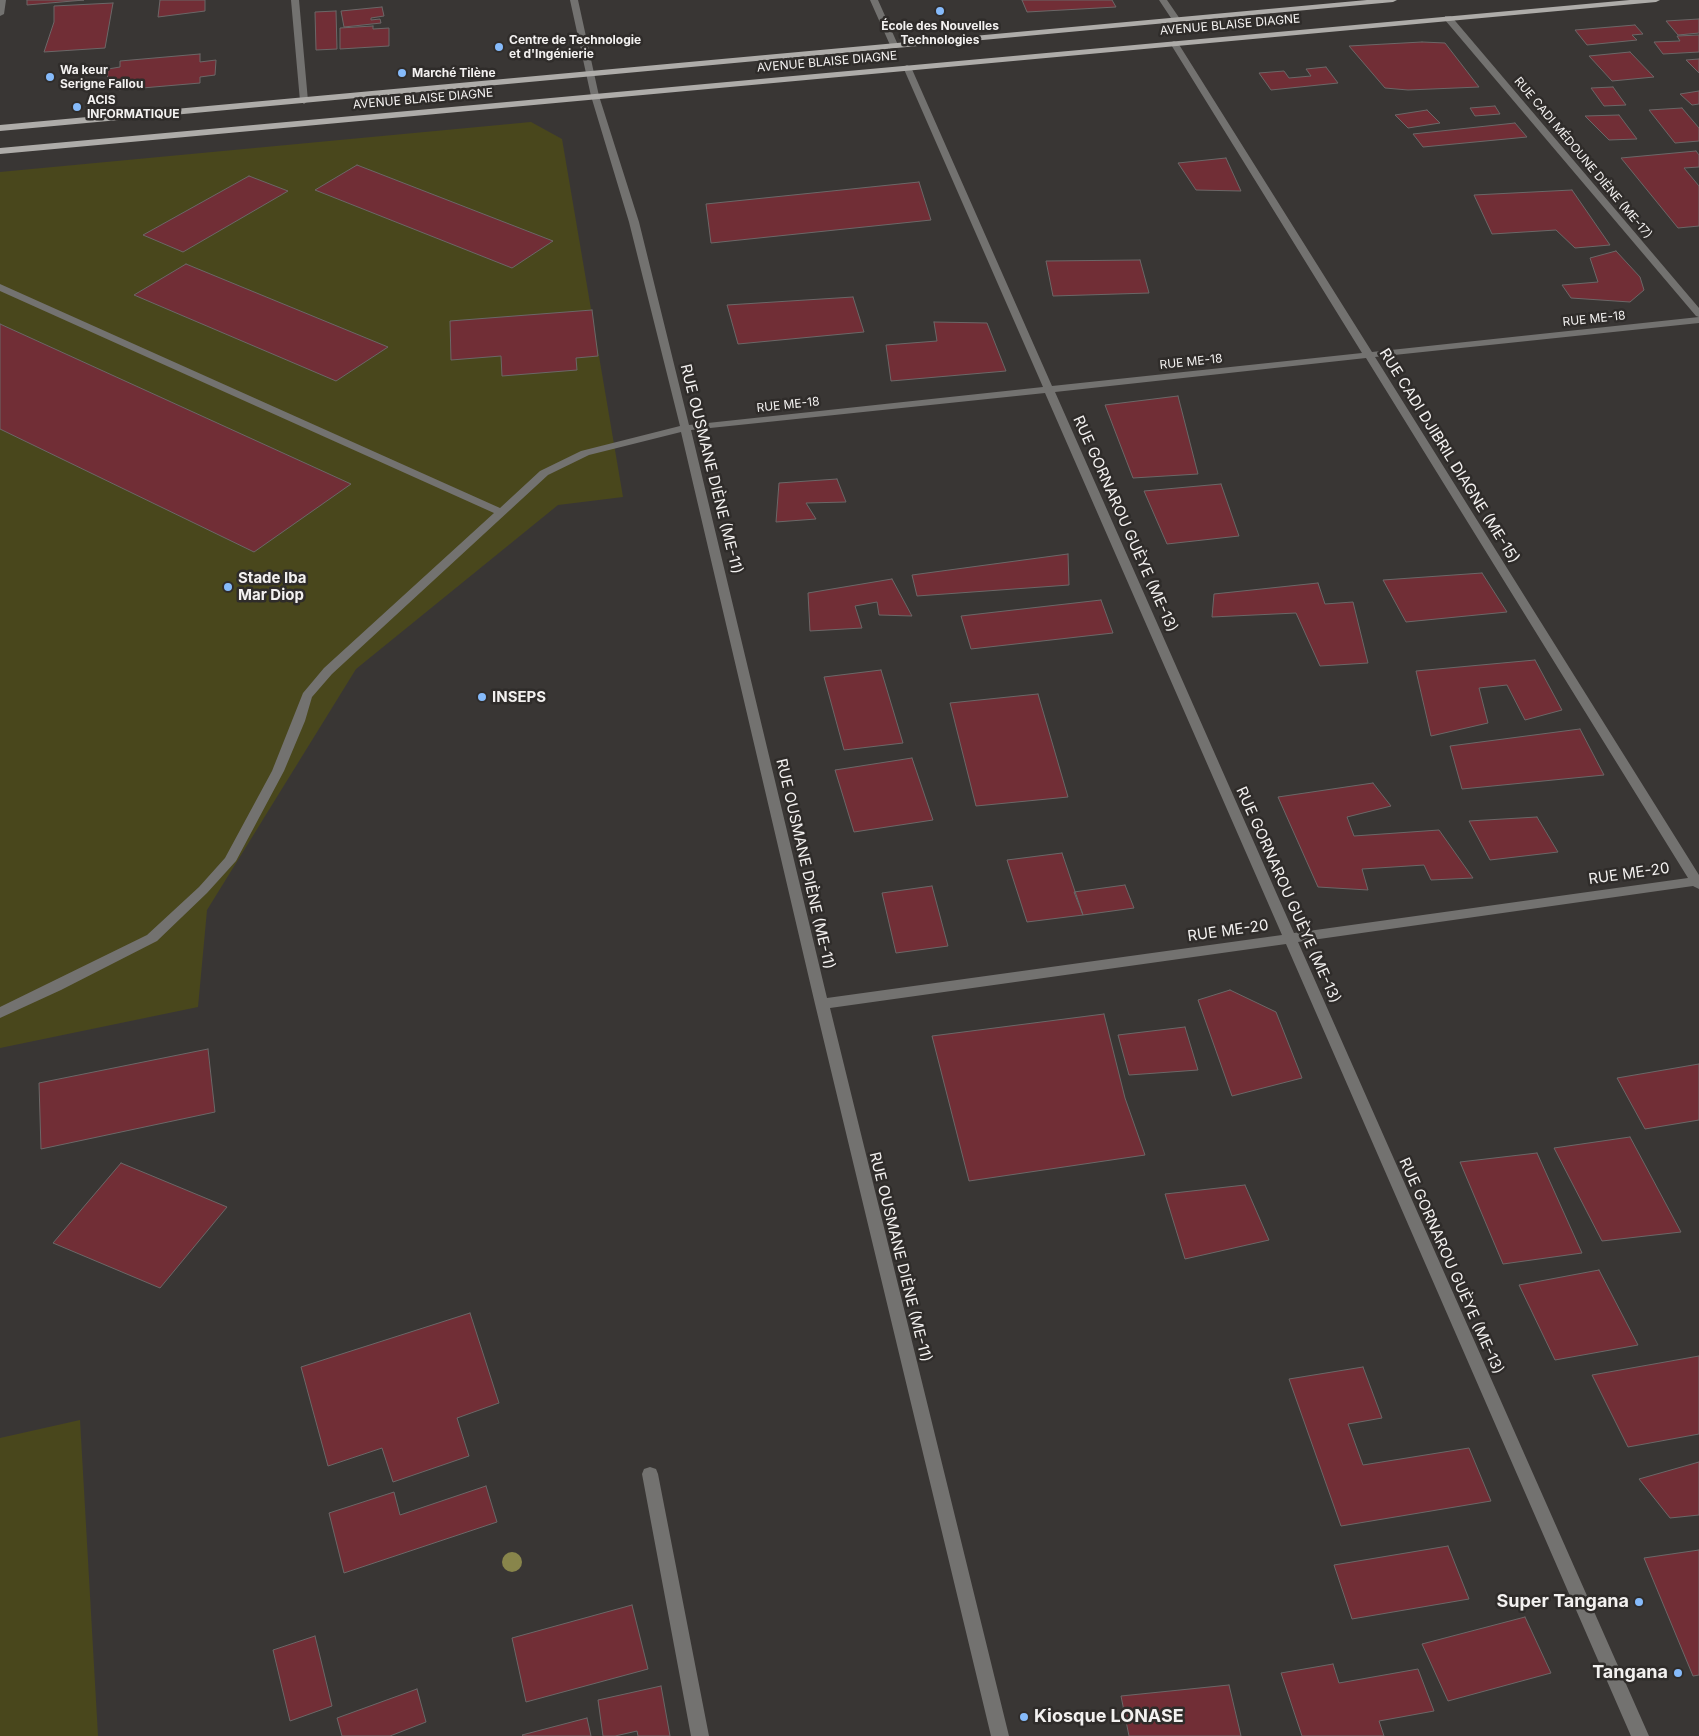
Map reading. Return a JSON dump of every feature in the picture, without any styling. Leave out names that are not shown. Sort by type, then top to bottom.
[{"type":"main road","name":"AVENUE BLAISE DIAGNE","points":[[0,128],[1393,0]]},
{"type":"main road","name":"AVENUE BLAISE DIAGNE","points":[[0,150],[1656,0]]},
{"type":"street","points":[[0,14],[2,0]]},
{"type":"street","points":[[295,0],[304,101]]},
{"type":"street","name":"RUE OUSMANE DIÈNE (ME-11)","points":[[574,0],[595,96],[634,222],[685,428],[822,1004],[1000,1736]]},
{"type":"street","points":[[874,0],[894,45]]},
{"type":"street","points":[[1163,0],[1176,19]]},
{"type":"street","name":"RUE CADI MÉDOUNE DIÈNE (ME-17)","points":[[1448,18],[1699,314]]},
{"type":"street","name":"RUE CADI DJIBRIL DIAGNE (ME-15)","points":[[1174,43],[1698,882]]},
{"type":"street","name":"RUE GORNAROU GUÈYE (ME-13)","points":[[906,67],[1640,1736]]},
{"type":"street","points":[[0,287],[502,513]]},
{"type":"street","name":"RUE ME-18","points":[[0,1013],[152,938],[203,890],[230,861],[278,770],[299,721],[307,696],[328,671],[544,473],[585,453],[685,428],[1699,320]]},
{"type":"street","name":"RUE ME-20","points":[[822,1004],[1698,882]]},
{"type":"street","points":[[650,1474],[700,1736]]},
{"type":"shaded area","name":"Stade Iba Mar Diop","points":[[531,122],[562,139],[623,497],[558,505],[356,669],[207,910],[198,1007],[0,1048],[0,172]]},
{"type":"shaded area","points":[[80,1420],[98,1736],[0,1736],[0,1438]]},
{"type":"building","points":[[27,0],[84,0],[27,5]]},
{"type":"building","points":[[160,0],[205,0],[205,11],[158,17]]},
{"type":"building","points":[[1022,0],[1112,0],[1116,7],[1027,12]]},
{"type":"building","points":[[113,3],[105,48],[44,52],[54,22],[54,6]]},
{"type":"building","points":[[382,7],[384,16],[371,18],[371,20],[380,19],[381,23],[344,27],[341,11]]},
{"type":"building","points":[[336,11],[337,49],[316,50],[315,12]]},
{"type":"building","points":[[1699,19],[1699,33],[1678,35],[1666,21]]},
{"type":"building","points":[[1635,25],[1643,34],[1632,35],[1637,40],[1587,45],[1575,30]]},
{"type":"building","points":[[373,26],[373,29],[389,28],[389,46],[340,49],[340,28]]},
{"type":"building","points":[[1699,35],[1699,52],[1663,54],[1654,42],[1680,41],[1677,36]]},
{"type":"building","points":[[1422,42],[1445,43],[1479,87],[1408,90],[1385,88],[1349,46]]},
{"type":"building","points":[[1630,52],[1654,77],[1612,81],[1589,56]]},
{"type":"building","points":[[200,54],[200,62],[216,60],[215,75],[200,77],[200,83],[119,90],[120,84],[107,85],[108,69],[120,67],[120,61]]},
{"type":"building","points":[[1699,59],[1699,73],[1686,60]]},
{"type":"building","points":[[1326,67],[1338,83],[1271,90],[1259,73],[1284,71],[1289,78],[1311,76],[1306,69]]},
{"type":"building","points":[[1613,87],[1626,105],[1604,106],[1591,88]]},
{"type":"building","points":[[1699,91],[1699,104],[1692,105],[1680,94]]},
{"type":"building","points":[[1495,106],[1500,114],[1475,116],[1470,108]]},
{"type":"building","points":[[1682,108],[1699,128],[1699,141],[1675,143],[1649,110]]},
{"type":"building","points":[[1427,110],[1440,123],[1408,128],[1395,115]]},
{"type":"building","points":[[1619,115],[1637,139],[1609,140],[1585,116]]},
{"type":"building","points":[[1515,123],[1527,137],[1423,147],[1413,134]]},
{"type":"building","points":[[1696,151],[1699,155],[1699,167],[1684,168],[1699,186],[1699,226],[1678,228],[1621,158]]},
{"type":"building","points":[[1226,158],[1241,191],[1196,190],[1178,163]]},
{"type":"building","points":[[357,165],[553,241],[512,268],[315,190]]},
{"type":"building","points":[[249,176],[288,191],[183,252],[143,235]]},
{"type":"building","points":[[919,182],[931,220],[711,243],[706,204]]},
{"type":"building","points":[[1572,190],[1610,245],[1575,248],[1556,230],[1492,234],[1474,195]]},
{"type":"building","points":[[1616,251],[1640,277],[1644,290],[1630,302],[1571,298],[1562,285],[1598,282],[1590,258]]},
{"type":"building","points":[[1140,260],[1149,293],[1053,296],[1046,261]]},
{"type":"building","points":[[186,264],[388,347],[336,381],[134,295]]},
{"type":"building","points":[[853,297],[864,332],[738,344],[727,305]]},
{"type":"building","points":[[592,310],[598,356],[576,358],[577,370],[502,376],[501,356],[451,360],[450,321]]},
{"type":"building","points":[[934,322],[987,323],[1006,371],[891,381],[886,345],[937,341]]},
{"type":"building","points":[[0,324],[351,484],[254,552],[0,429]]},
{"type":"building","points":[[1178,396],[1198,474],[1133,478],[1105,405]]},
{"type":"building","points":[[837,479],[846,502],[806,503],[816,519],[776,522],[779,483]]},
{"type":"building","points":[[1221,484],[1239,536],[1167,544],[1144,491]]},
{"type":"building","points":[[1068,554],[1069,585],[917,596],[912,575]]},
{"type":"building","points":[[1482,573],[1507,612],[1406,622],[1383,580]]},
{"type":"building","points":[[892,579],[912,616],[879,615],[877,602],[855,606],[862,628],[810,631],[808,593]]},
{"type":"building","points":[[1318,583],[1325,604],[1353,602],[1368,663],[1320,666],[1296,613],[1212,617],[1214,594]]},
{"type":"building","points":[[1101,600],[1113,633],[971,649],[961,616]]},
{"type":"building","points":[[1535,660],[1562,710],[1525,720],[1507,685],[1479,688],[1488,723],[1431,736],[1416,671]]},
{"type":"building","points":[[881,670],[903,743],[844,750],[824,677]]},
{"type":"building","points":[[1038,694],[1068,797],[976,806],[950,703]]},
{"type":"building","points":[[1580,729],[1604,775],[1462,789],[1450,746]]},
{"type":"building","points":[[912,758],[933,820],[854,832],[835,770]]},
{"type":"building","points":[[1373,783],[1391,806],[1347,817],[1354,836],[1439,830],[1473,878],[1431,880],[1424,865],[1362,869],[1368,890],[1318,887],[1278,797]]},
{"type":"building","points":[[1537,817],[1558,852],[1490,860],[1469,821]]},
{"type":"building","points":[[1062,853],[1083,915],[1027,922],[1007,860]]},
{"type":"building","points":[[1125,885],[1134,908],[1083,915],[1074,892]]},
{"type":"building","points":[[932,886],[948,946],[896,953],[882,893]]},
{"type":"building","points":[[1230,990],[1276,1012],[1302,1078],[1232,1096],[1198,1000]]},
{"type":"building","points":[[1104,1014],[1125,1098],[1145,1155],[969,1181],[932,1036]]},
{"type":"building","points":[[1185,1027],[1198,1070],[1129,1075],[1118,1035]]},
{"type":"building","points":[[208,1049],[215,1112],[41,1149],[39,1083]]},
{"type":"building","points":[[1699,1064],[1699,1120],[1645,1129],[1617,1078]]},
{"type":"building","points":[[1630,1137],[1681,1232],[1602,1241],[1554,1148]]},
{"type":"building","points":[[1537,1153],[1582,1253],[1503,1264],[1460,1162]]},
{"type":"building","points":[[121,1163],[227,1207],[160,1288],[53,1243]]},
{"type":"building","points":[[1245,1185],[1269,1240],[1185,1259],[1165,1194]]},
{"type":"building","points":[[1599,1270],[1638,1345],[1555,1360],[1519,1285]]},
{"type":"building","points":[[470,1313],[499,1403],[457,1418],[469,1456],[393,1482],[382,1448],[328,1466],[301,1367]]},
{"type":"building","points":[[1699,1356],[1699,1434],[1628,1447],[1592,1375]]},
{"type":"building","points":[[1363,1367],[1382,1418],[1348,1424],[1363,1465],[1469,1448],[1491,1501],[1341,1526],[1289,1379]]},
{"type":"building","points":[[1699,1462],[1699,1515],[1670,1518],[1639,1479]]},
{"type":"building","points":[[486,1486],[497,1522],[344,1573],[329,1513],[394,1492],[400,1515]]},
{"type":"building","points":[[1448,1546],[1469,1599],[1352,1619],[1334,1565]]},
{"type":"building","points":[[1699,1550],[1699,1675],[1693,1676],[1644,1558]]},
{"type":"building","points":[[632,1605],[648,1669],[526,1702],[512,1638]]},
{"type":"building","points":[[1525,1617],[1551,1673],[1448,1701],[1422,1644]]},
{"type":"building","points":[[315,1636],[332,1706],[290,1721],[273,1650]]},
{"type":"building","points":[[1333,1664],[1339,1683],[1418,1669],[1434,1711],[1379,1721],[1384,1736],[1302,1736],[1281,1673]]},
{"type":"building","points":[[1229,1685],[1241,1736],[1129,1736],[1121,1696]]},
{"type":"building","points":[[661,1686],[670,1736],[638,1736],[637,1731],[615,1736],[603,1736],[598,1700]]},
{"type":"building","points":[[417,1689],[426,1722],[390,1736],[342,1736],[337,1718]]},
{"type":"building","points":[[587,1718],[591,1736],[522,1735]]},
{"type":"place","name":"École des Nouvelles Technologies","points":[[940,11]]},
{"type":"place","name":"Centre de Technologie et d'Ingénierie","points":[[499,47]]},
{"type":"place","name":"Marché Tilène","points":[[402,73]]},
{"type":"place","name":"Wa keur Serigne Fallou","points":[[50,77]]},
{"type":"place","name":"ACIS INFORMATIQUE","points":[[77,107]]},
{"type":"place","name":"Stade Iba Mar Diop","points":[[228,587]]},
{"type":"place","name":"INSEPS","points":[[482,697]]},
{"type":"place","name":"Super Tangana","points":[[1639,1602]]},
{"type":"place","name":"Tangana","points":[[1678,1673]]},
{"type":"place","name":"Kiosque LONASE","points":[[1024,1717]]}]
